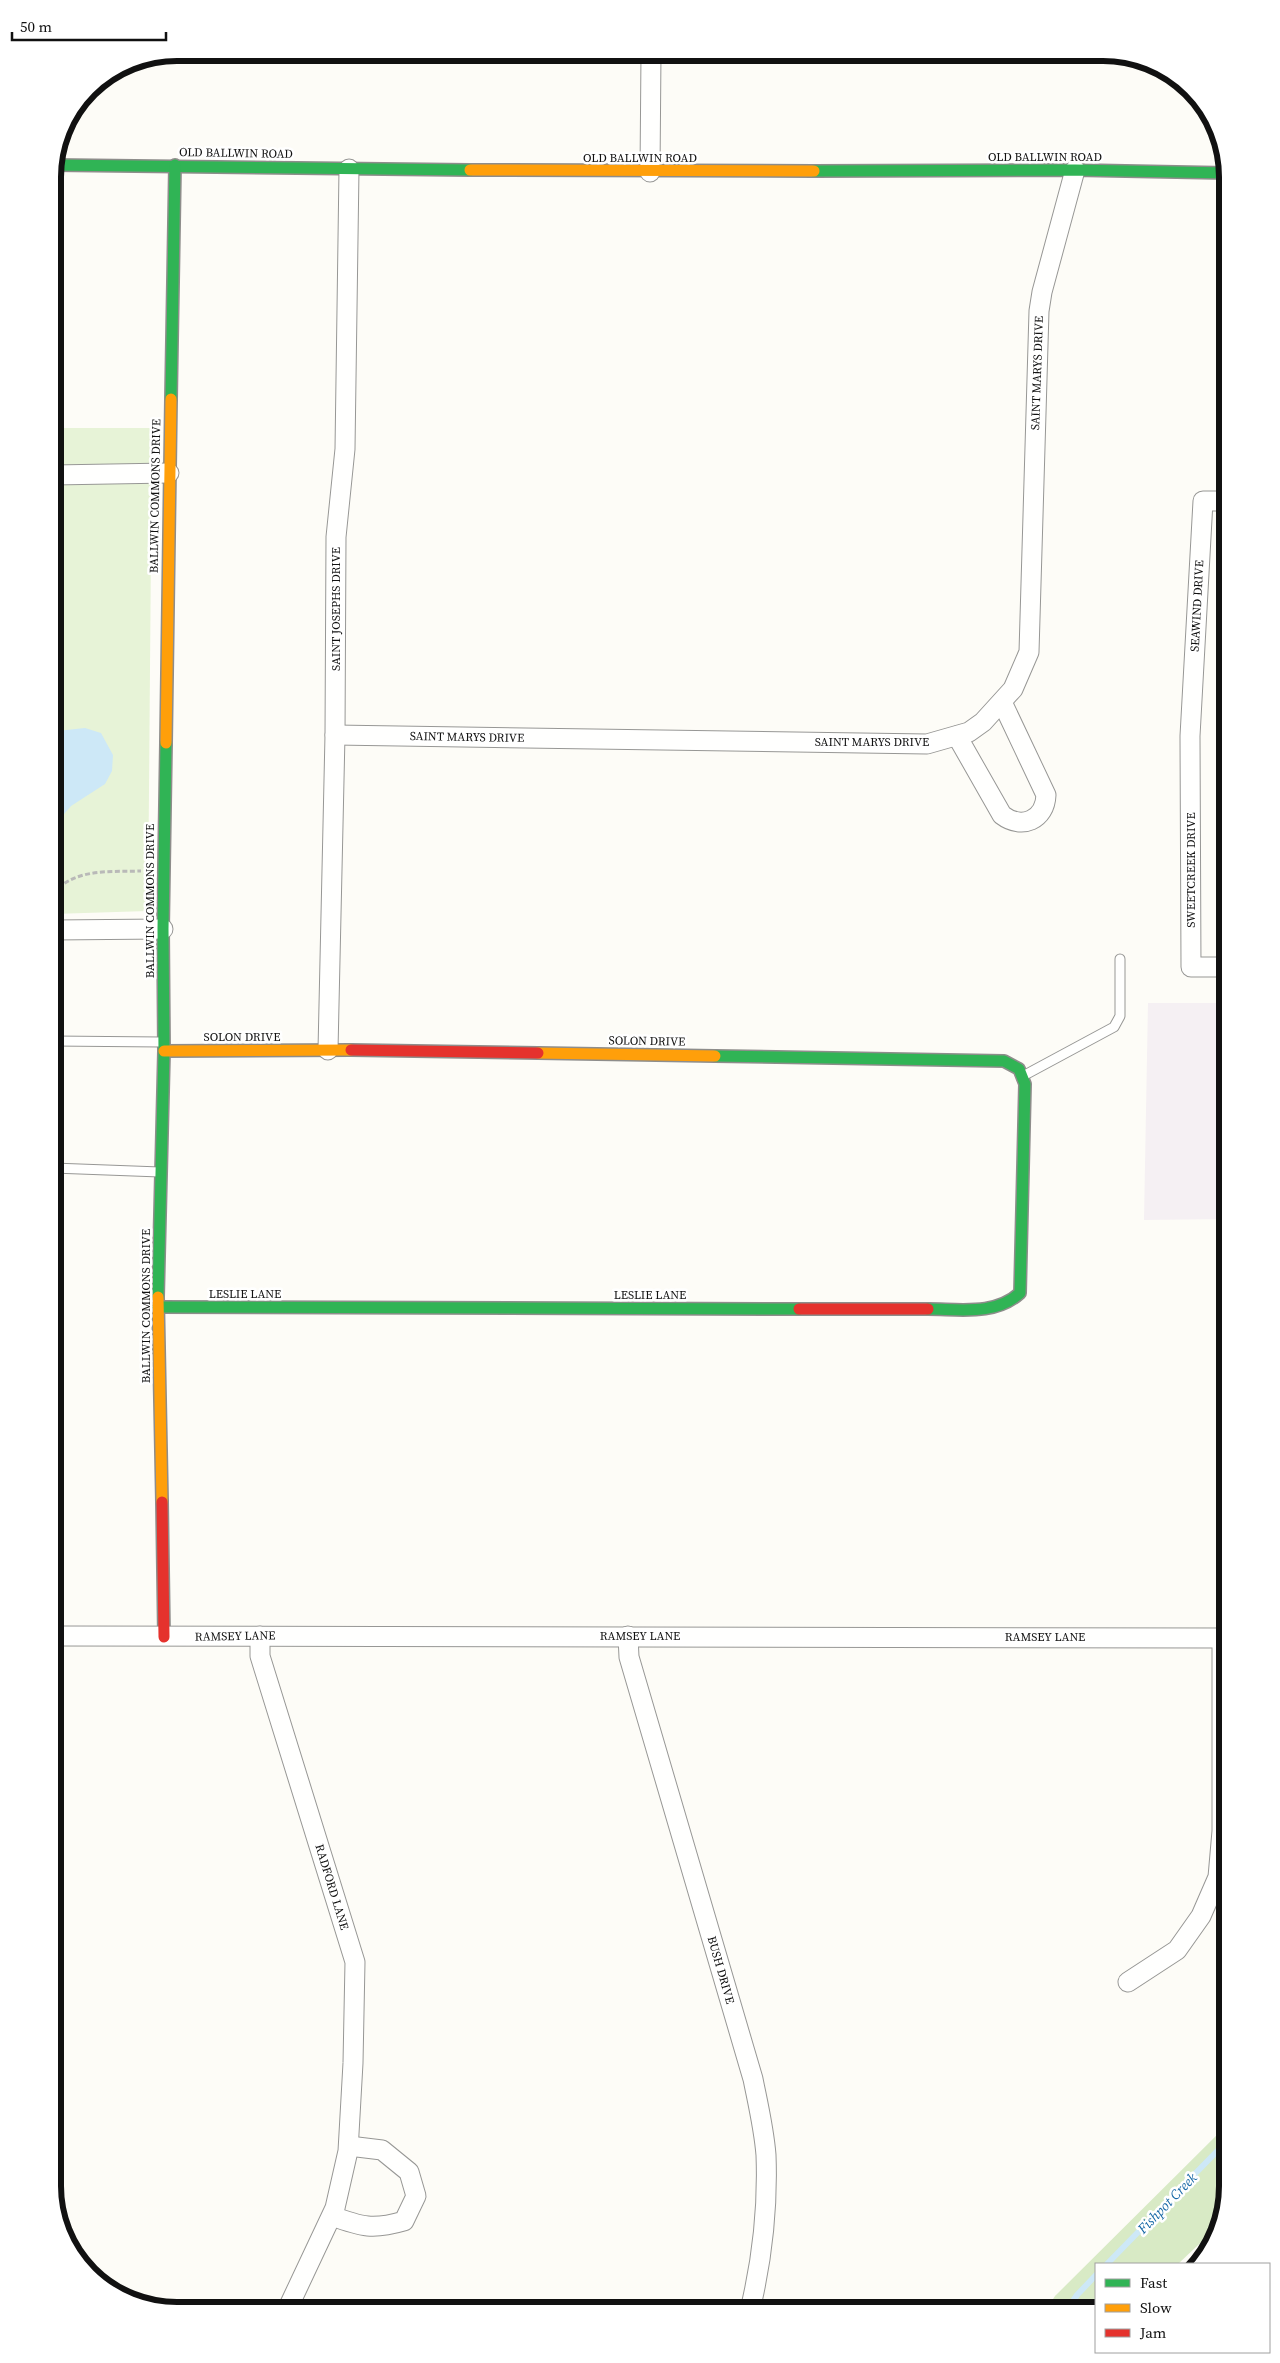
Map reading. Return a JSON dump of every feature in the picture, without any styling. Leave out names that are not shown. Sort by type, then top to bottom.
[{"type":"street","points":[[650,172],[651,61]]},
{"type":"street","name":"OLD BALLWIN ROAD","points":[[62,165],[650,172],[1075,170],[1219,173]]},
{"type":"street","name":"BALLWIN COMMONS DRIVE","points":[[164,1637],[158,1308],[164,1046],[163,929],[175,165]]},
{"type":"street","name":"SAINT JOSEPHS DRIVE","points":[[328,1050],[335,735],[336,537],[344,449],[349,169]]},
{"type":"street","name":"SAINT MARYS DRIVE","points":[[335,735],[927,744],[969,732],[983,722],[1013,689],[1029,652],[1039,311],[1042,292],[1075,170]]},
{"type":"street","points":[[61,475],[169,473]]},
{"type":"street","name":"SEAWIND DRIVE","points":[[1190,736],[1203,500],[1219,501]]},
{"type":"street","points":[[957,736],[1002,815],[1009,820],[1020,823],[1036,818],[1046,803],[1046,795],[1002,702]]},
{"type":"street","name":"SWEETCREEK DRIVE","points":[[1190,736],[1191,967],[1219,967]]},
{"type":"street","points":[[61,930],[163,929]]},
{"type":"street","name":"SOLON DRIVE","points":[[164,1046],[999,1060],[1012,1063],[1023,1076]]},
{"type":"street","name":"LESLIE LANE","points":[[158,1308],[988,1309],[1009,1303],[1020,1293],[1025,1084],[1023,1076]]},
{"type":"street","name":"RAMSEY LANE","points":[[61,1636],[1219,1638]]},
{"type":"street","name":"RADFORD LANE","points":[[260,1636],[260,1656],[355,1962],[349,2146],[332,2216],[291,2302]]},
{"type":"street","name":"BUSH DRIVE","points":[[628,1636],[629,1657],[753,2079],[761,2118],[766,2154],[766,2197],[757,2279],[752,2302]]},
{"type":"street","points":[[1128,1982],[1177,1950],[1200,1916],[1218,1877],[1219,1866]]},
{"type":"street","points":[[332,2216],[360,2226],[384,2226],[404,2221],[416,2196],[409,2172],[382,2150],[349,2146]]},
{"type":"lane","points":[[1023,1076],[1114,1027],[1120,1016],[1120,959]]},
{"type":"lane","points":[[61,1041],[164,1046]]},
{"type":"lane","points":[[61,1168],[162,1172]]},
{"type":"path","points":[[61,884],[90,872],[141,871]]},
{"type":"shaded area","points":[[1148,1003],[1219,1003],[1219,1219],[1144,1220]]},
{"type":"green space","points":[[61,428],[152,428],[148,911],[61,914]]},
{"type":"green space","points":[[1219,2133],[1218,2201],[1213,2223],[1207,2236],[1179,2263],[1095,2263],[1095,2302],[1051,2302]]},
{"type":"water","points":[[85,728],[101,733],[113,755],[112,771],[105,784],[71,806],[61,818],[61,731]]},
{"type":"waterway","name":"Fishpot Creek","points":[[1108,2263],[1219,2149]]},
{"type":"waterway","name":"Fishpot Creek","points":[[1072,2302],[1095,2276]]},
{"type":"traffic: fast","points":[[62,165],[470,170]]},
{"type":"traffic: fast","points":[[171,399],[175,165]]},
{"type":"traffic: fast","points":[[814,171],[1075,170],[1219,173]]},
{"type":"traffic: fast","points":[[158,1297],[164,1051],[163,929],[166,743]]},
{"type":"traffic: fast","points":[[715,1056],[1004,1061],[1019,1069],[1025,1084],[1020,1293],[1010,1300],[988,1308],[976,1310],[928,1309]]},
{"type":"traffic: fast","points":[[158,1307],[799,1309]]},
{"type":"traffic: slow","points":[[470,170],[814,171]]},
{"type":"traffic: slow","points":[[166,743],[171,399]]},
{"type":"traffic: slow","points":[[164,1051],[351,1050]]},
{"type":"traffic: slow","points":[[538,1053],[715,1056]]},
{"type":"traffic: slow","points":[[158,1297],[162,1502]]},
{"type":"traffic: jam","points":[[351,1050],[538,1053]]},
{"type":"traffic: jam","points":[[799,1309],[928,1309]]},
{"type":"traffic: jam","points":[[162,1502],[164,1637]]}]
